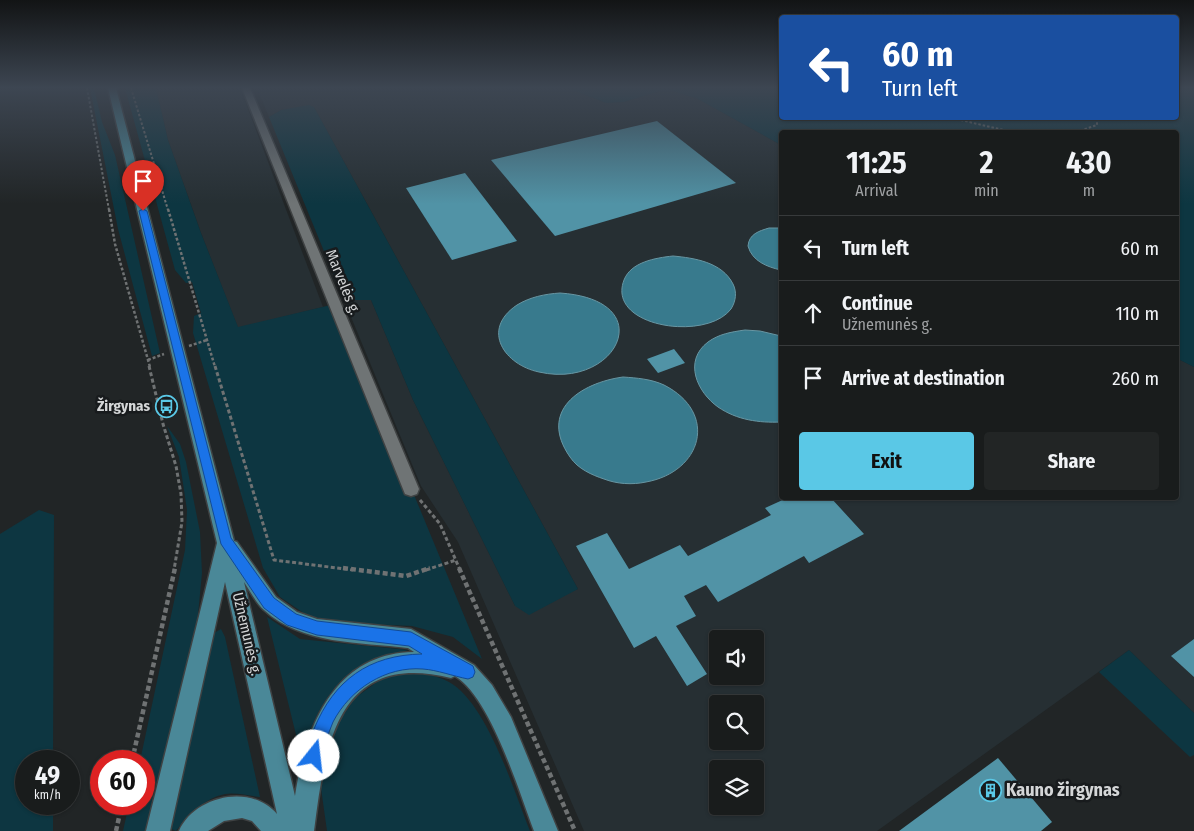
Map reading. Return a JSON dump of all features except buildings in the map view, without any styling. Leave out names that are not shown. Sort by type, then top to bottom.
[{"type":"main road","name":"Užnemunės g.","points":[[122,127],[225,540],[292,831]]},
{"type":"main road","points":[[225,540],[269,603],[292,620],[317,628],[411,639],[468,672],[485,692],[503,725],[546,831]]},
{"type":"main road","points":[[158,831],[225,540]]},
{"type":"main road","points":[[302,831],[310,772],[318,740],[327,717],[338,700],[350,688],[377,669],[400,662],[424,661],[468,672]]},
{"type":"main road","points":[[191,831],[196,825],[217,812],[237,805],[260,813],[275,831]]},
{"type":"street","name":"Marvelės g.","points":[[262,127],[411,489]]},
{"type":"path","points":[[94,127],[115,244],[176,466],[181,494],[182,522],[179,549],[134,750]]},
{"type":"path","points":[[143,127],[274,560],[406,576],[456,560]]},
{"type":"path","points":[[990,127],[1003,130]]},
{"type":"path","points":[[411,489],[440,524],[575,831]]},
{"type":"path","points":[[116,831],[120,815]]},
{"type":"shaded area","points":[[98,127],[104,127],[115,155],[160,353],[152,356],[118,229]]},
{"type":"shaded area","points":[[136,127],[165,127],[201,233],[238,327],[335,304],[482,659],[453,637],[412,626],[346,623],[311,618],[280,597],[263,568],[193,333],[194,316],[201,313],[192,282],[186,283],[175,270]]},
{"type":"shaded area","points":[[165,127],[255,127],[323,307],[238,328],[201,233]]},
{"type":"shaded area","points":[[273,127],[325,127],[578,589],[529,615],[515,606],[413,400],[371,300],[344,300]]},
{"type":"shaded area","points":[[325,127],[748,127],[779,144],[779,500],[1179,500],[1179,360],[1194,367],[1194,713],[1129,650],[877,831],[584,831],[458,542],[421,486],[344,300],[371,300],[413,400],[515,606],[578,589]]},
{"type":"shaded area","points":[[748,127],[1194,127],[1194,367],[1179,360],[1179,130],[779,130],[779,144]]},
{"type":"shaded area","points":[[769,228],[779,228],[779,269],[761,262],[750,251],[748,246],[750,239],[758,232]]},
{"type":"shaded area","points":[[673,256],[707,262],[722,271],[733,284],[735,290],[735,300],[731,309],[718,319],[701,325],[681,327],[643,319],[630,309],[622,296],[624,280],[627,274],[644,262]]},
{"type":"shaded area","points":[[560,293],[592,299],[611,311],[619,326],[617,342],[607,357],[590,368],[566,374],[539,372],[527,368],[516,362],[501,345],[500,325],[506,315],[522,302],[538,296]]},
{"type":"shaded area","points":[[745,330],[779,336],[779,422],[756,421],[733,415],[711,401],[699,385],[695,367],[696,358],[700,350],[716,337]]},
{"type":"shaded area","points":[[623,377],[639,378],[664,385],[681,397],[692,411],[697,425],[697,440],[691,454],[680,467],[665,476],[635,484],[609,481],[577,465],[561,441],[559,426],[561,413],[568,402],[579,393],[607,380]]},
{"type":"shaded area","points":[[167,426],[180,444],[186,462],[200,532],[202,573],[197,625],[155,802],[155,750],[142,750],[185,550],[187,510],[179,457]]},
{"type":"shaded area","points":[[39,510],[54,515],[53,750],[15,750],[15,815],[53,815],[53,831],[0,831],[0,534]]},
{"type":"shaded area","points":[[267,617],[300,639],[408,650],[370,663],[349,675],[340,683],[331,693],[320,711],[301,755]]},
{"type":"shaded area","points":[[221,629],[225,637],[260,797],[233,793],[218,796],[198,808],[176,831],[169,828],[170,817],[214,633]]},
{"type":"shaded area","points":[[1129,650],[1194,713],[1194,755],[1190,757],[1099,672]]},
{"type":"shaded area","points":[[404,673],[427,674],[438,677],[449,682],[463,693],[487,728],[498,749],[530,831],[327,831],[319,774],[331,733],[355,698],[381,679]]},
{"type":"shaded area","points":[[127,815],[152,815],[148,831],[123,831]]},
{"type":"place","name":"Žirgynas","points":[[166,406]]},
{"type":"place","name":"Kauno žirgynas","points":[[990,790]]},
{"type":"route","points":[[143,211],[225,540],[269,603],[292,620],[317,628],[411,639],[468,672],[424,661],[400,662],[377,669],[356,682],[338,700],[327,717],[314,756]]}]
